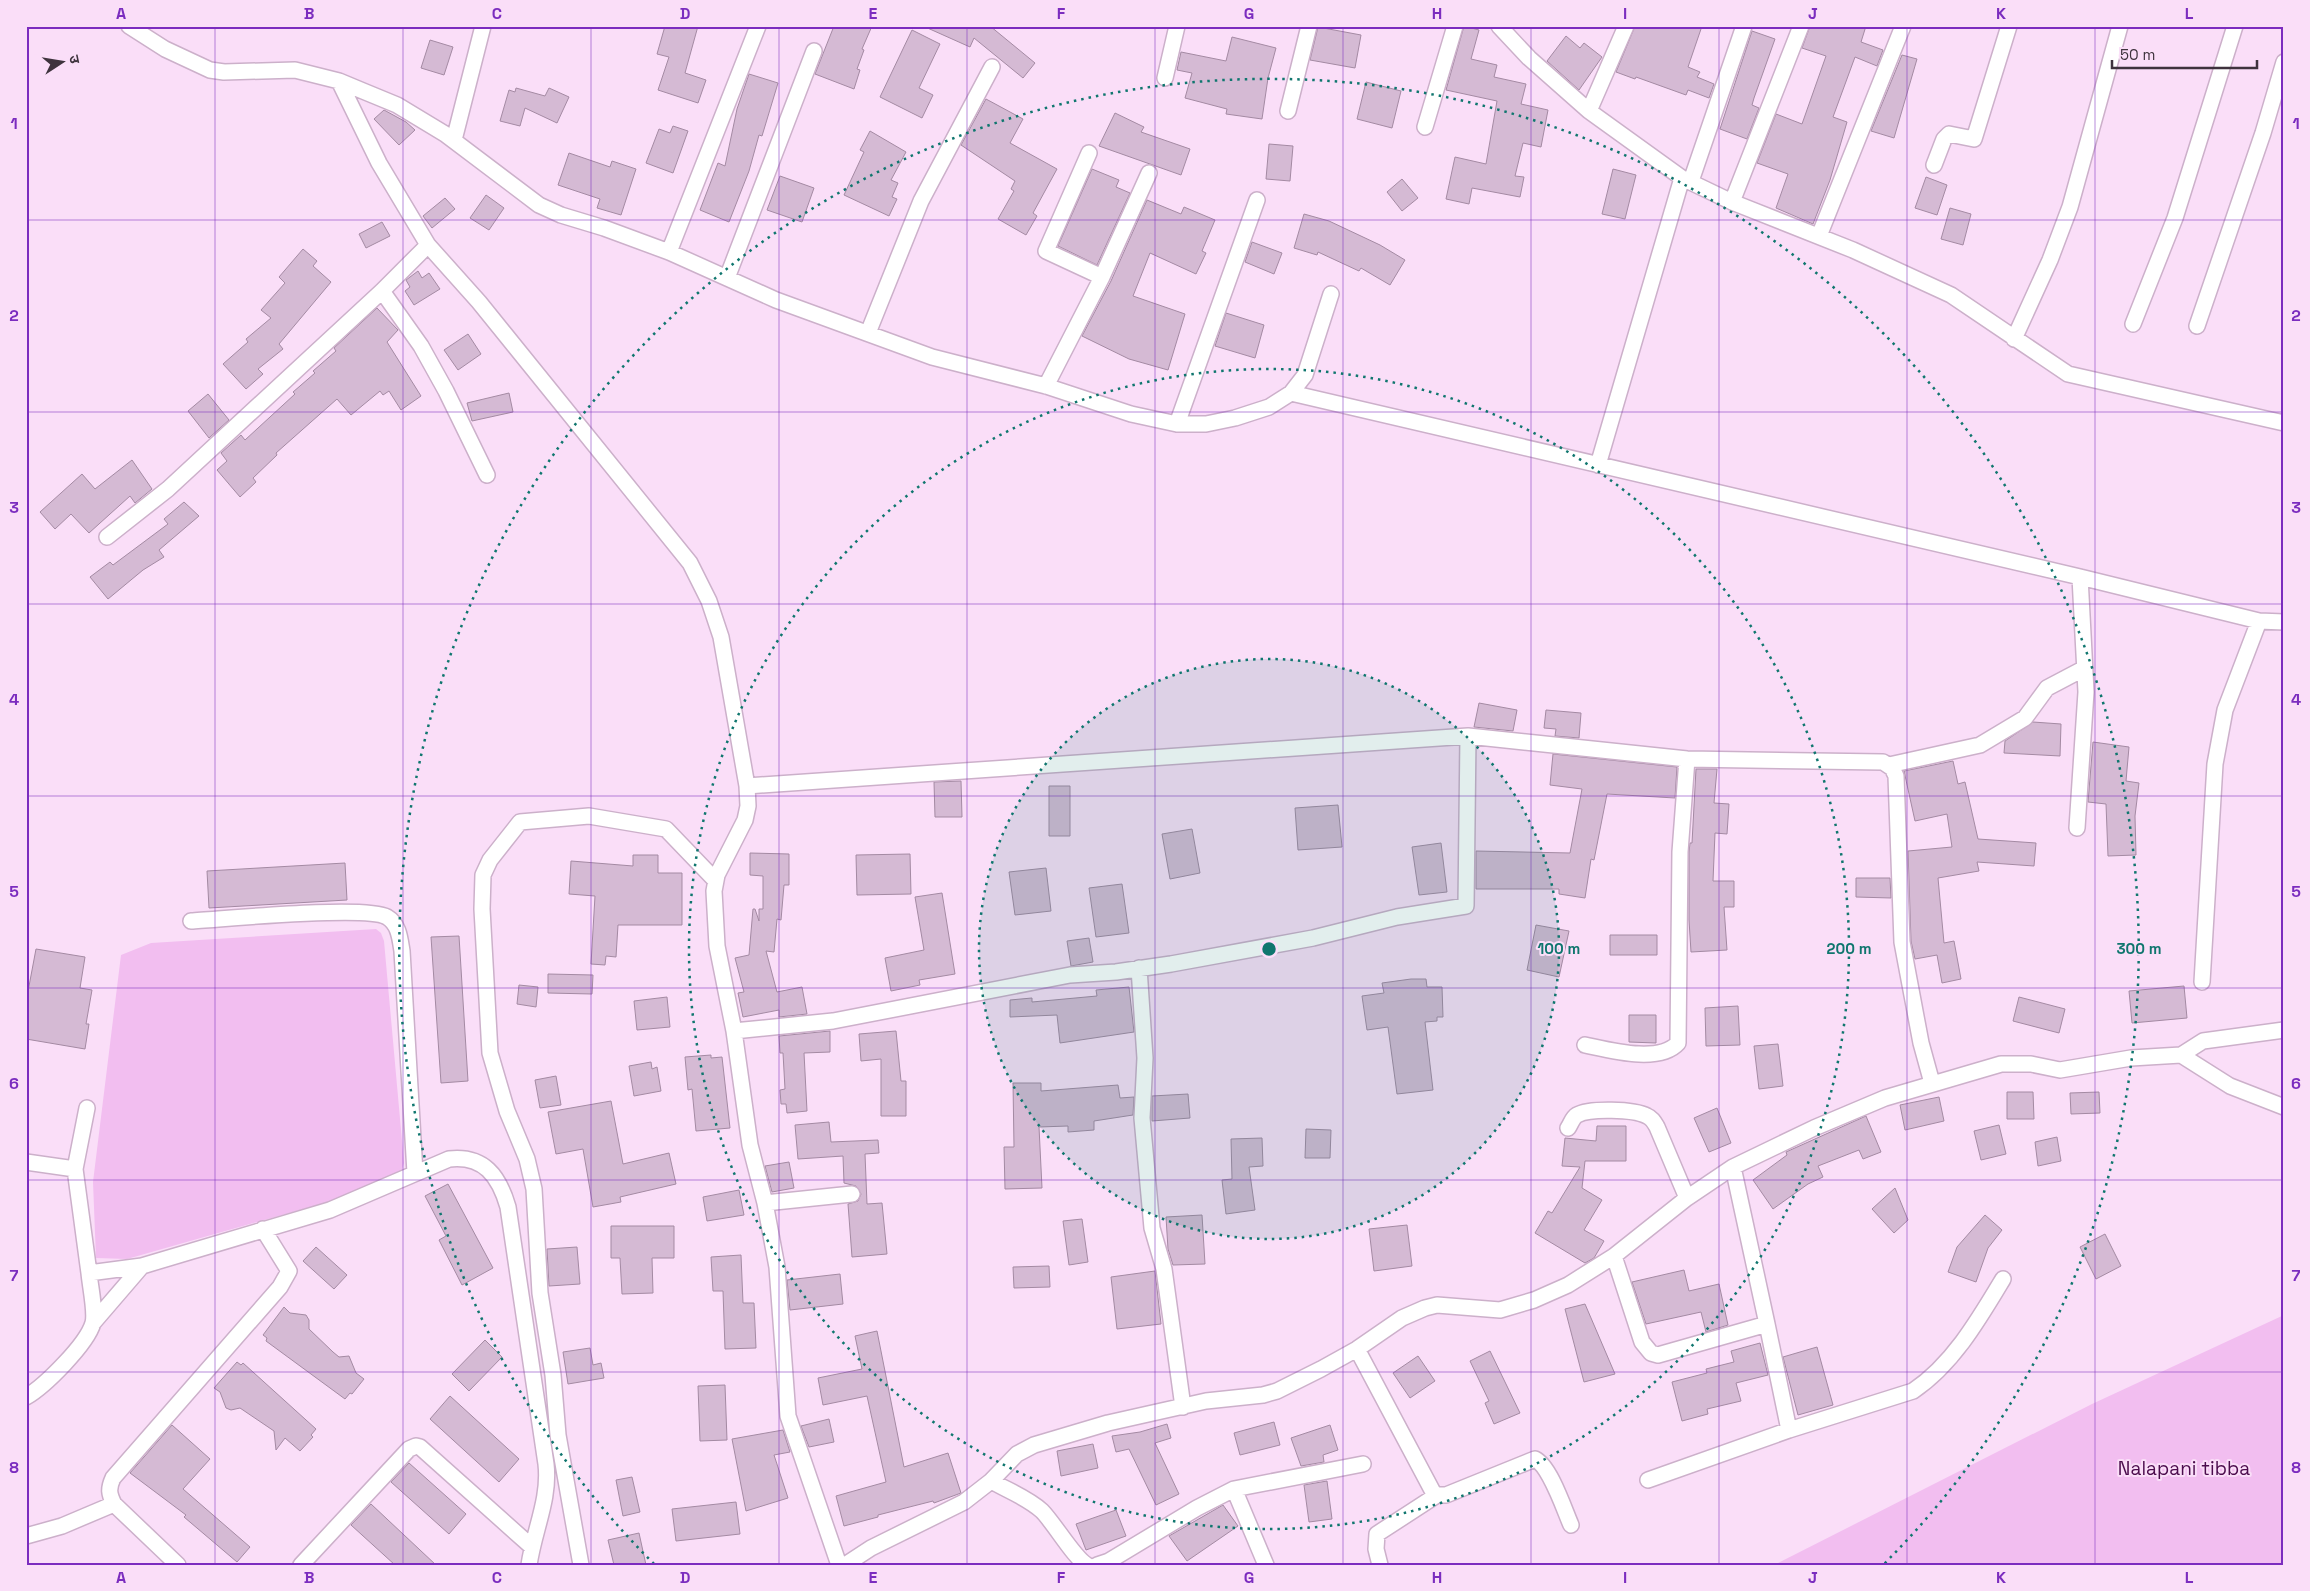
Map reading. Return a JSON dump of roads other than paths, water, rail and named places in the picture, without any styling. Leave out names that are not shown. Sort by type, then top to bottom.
[{"type":"street","points":[[129,26],[165,49],[210,70],[224,72],[295,70],[339,81],[397,105],[454,140],[539,205],[561,215],[604,228],[669,252],[776,300],[932,357],[1046,386],[1131,414],[1177,424],[1206,424],[1235,418],[1269,406],[1291,393],[1305,375],[1330,294]]},
{"type":"street","points":[[454,140],[483,26]]},
{"type":"street","points":[[669,252],[758,26]]},
{"type":"street","points":[[1166,78],[1178,26]]},
{"type":"street","points":[[1288,111],[1309,26]]},
{"type":"street","points":[[1425,127],[1455,26]]},
{"type":"street","points":[[1589,111],[1626,26]]},
{"type":"street","points":[[1598,465],[1686,180],[1744,26]]},
{"type":"street","points":[[1732,202],[1801,26]]},
{"type":"street","points":[[1820,236],[1903,26]]},
{"type":"street","points":[[1934,165],[1944,139],[1949,134],[1974,138],[2009,26]]},
{"type":"street","points":[[2014,338],[2050,260],[2070,207],[2120,26]]},
{"type":"street","points":[[2133,324],[2175,218],[2235,26]]},
{"type":"street","points":[[1501,27],[1529,58],[1589,111],[1686,180],[1732,202],[1820,236],[1951,295],[2068,374],[2284,423]]},
{"type":"street","points":[[727,278],[814,51]]},
{"type":"street","points":[[2197,326],[2263,133],[2284,62]]},
{"type":"street","points":[[868,333],[921,201],[992,67]]},
{"type":"street","points":[[339,81],[379,164],[428,244],[479,302],[690,563],[709,601],[721,637],[747,786],[748,806],[746,820],[716,881],[713,909],[717,946],[734,1031],[750,1145],[765,1204],[777,1267],[788,1416],[839,1565]]},
{"type":"street","points":[[1089,153],[1046,251],[1102,277]]},
{"type":"street","points":[[1046,386],[1102,277],[1149,173]]},
{"type":"street","points":[[1177,424],[1257,200]]},
{"type":"street","points":[[108,537],[168,489],[382,290],[428,244]]},
{"type":"street","points":[[382,290],[425,353],[446,391],[487,475]]},
{"type":"street","points":[[1291,393],[2080,577],[2259,621],[2284,622]]},
{"type":"street","points":[[2077,828],[2086,692],[2080,577]]},
{"type":"street","points":[[2202,982],[2215,764],[2225,710],[2259,621]]},
{"type":"street","points":[[1889,765],[1980,745],[2025,718],[2047,688],[2084,668]]},
{"type":"street","points":[[747,786],[1468,736],[1686,759],[1883,762],[1889,765],[1896,776],[1901,925],[1906,969],[1921,1043],[1932,1083]]},
{"type":"street","points":[[734,1031],[833,1021],[1070,975],[1139,968],[1313,938],[1388,919],[1466,906],[1468,736]]},
{"type":"street","points":[[1585,1045],[1626,1052],[1654,1054],[1672,1049],[1678,1043],[1680,852],[1686,759]]},
{"type":"street","points":[[581,1565],[558,1435],[553,1375],[540,1293],[534,1189],[527,1159],[507,1111],[490,1053],[482,909],[482,875],[490,860],[520,822],[589,816],[666,828],[716,881]]},
{"type":"street","points":[[191,921],[346,913],[381,915],[388,918],[395,925],[402,951],[415,1173]]},
{"type":"street","points":[[1139,968],[1145,1058],[1142,1118],[1152,1228],[1164,1269],[1183,1407]]},
{"type":"street","points":[[845,1565],[871,1548],[964,1502],[991,1481],[1017,1454],[1034,1444],[1108,1423],[1206,1402],[1263,1395],[1277,1391],[1357,1349],[1402,1318],[1420,1309],[1437,1305],[1490,1310],[1512,1307],[1568,1285],[1614,1256],[1687,1198],[1733,1167],[1814,1128],[1876,1102],[1932,1083],[2001,1064],[2031,1064],[2060,1070],[2132,1058],[2181,1055],[2203,1041],[2284,1030]]},
{"type":"street","points":[[2181,1055],[2230,1086],[2284,1107]]},
{"type":"street","points":[[87,1108],[75,1170],[89,1273],[93,1323]]},
{"type":"street","points":[[1568,1128],[1576,1116],[1584,1113],[1629,1111],[1646,1115],[1653,1120],[1657,1127],[1687,1198]]},
{"type":"street","points":[[89,1273],[142,1266],[263,1228],[330,1210],[391,1186],[415,1173],[449,1159],[465,1157],[475,1160],[494,1176],[505,1196],[548,1480],[544,1505],[532,1546],[529,1565]]},
{"type":"street","points":[[26,1162],[75,1170]]},
{"type":"street","points":[[1733,1167],[1768,1324],[1789,1430]]},
{"type":"street","points":[[765,1204],[852,1194]]},
{"type":"street","points":[[178,1565],[114,1504],[108,1493],[113,1478],[280,1287],[288,1275],[286,1265],[263,1228]]},
{"type":"street","points":[[1614,1256],[1642,1342],[1651,1353],[1658,1354],[1768,1324]]},
{"type":"street","points":[[26,1397],[50,1378],[71,1357],[93,1323],[142,1266]]},
{"type":"street","points":[[1648,1480],[1789,1430],[1913,1391],[1926,1382],[1974,1326],[2003,1279]]},
{"type":"street","points":[[1357,1349],[1430,1488],[1437,1495]]},
{"type":"street","points":[[301,1565],[409,1449],[416,1446],[420,1447],[532,1546]]},
{"type":"street","points":[[1380,1565],[1376,1549],[1377,1534],[1437,1495],[1446,1495],[1473,1486],[1525,1462],[1535,1460],[1542,1462],[1571,1525]]},
{"type":"street","points":[[1097,1565],[1109,1561],[1234,1488],[1363,1464]]},
{"type":"street","points":[[991,1481],[1040,1509],[1056,1525],[1080,1560],[1088,1565]]},
{"type":"street","points":[[1234,1488],[1266,1565]]},
{"type":"street","points":[[26,1536],[62,1526],[114,1504]]},
{"type":"park label","name":"Nalapani tibba","points":[[2184,1468]]}]
